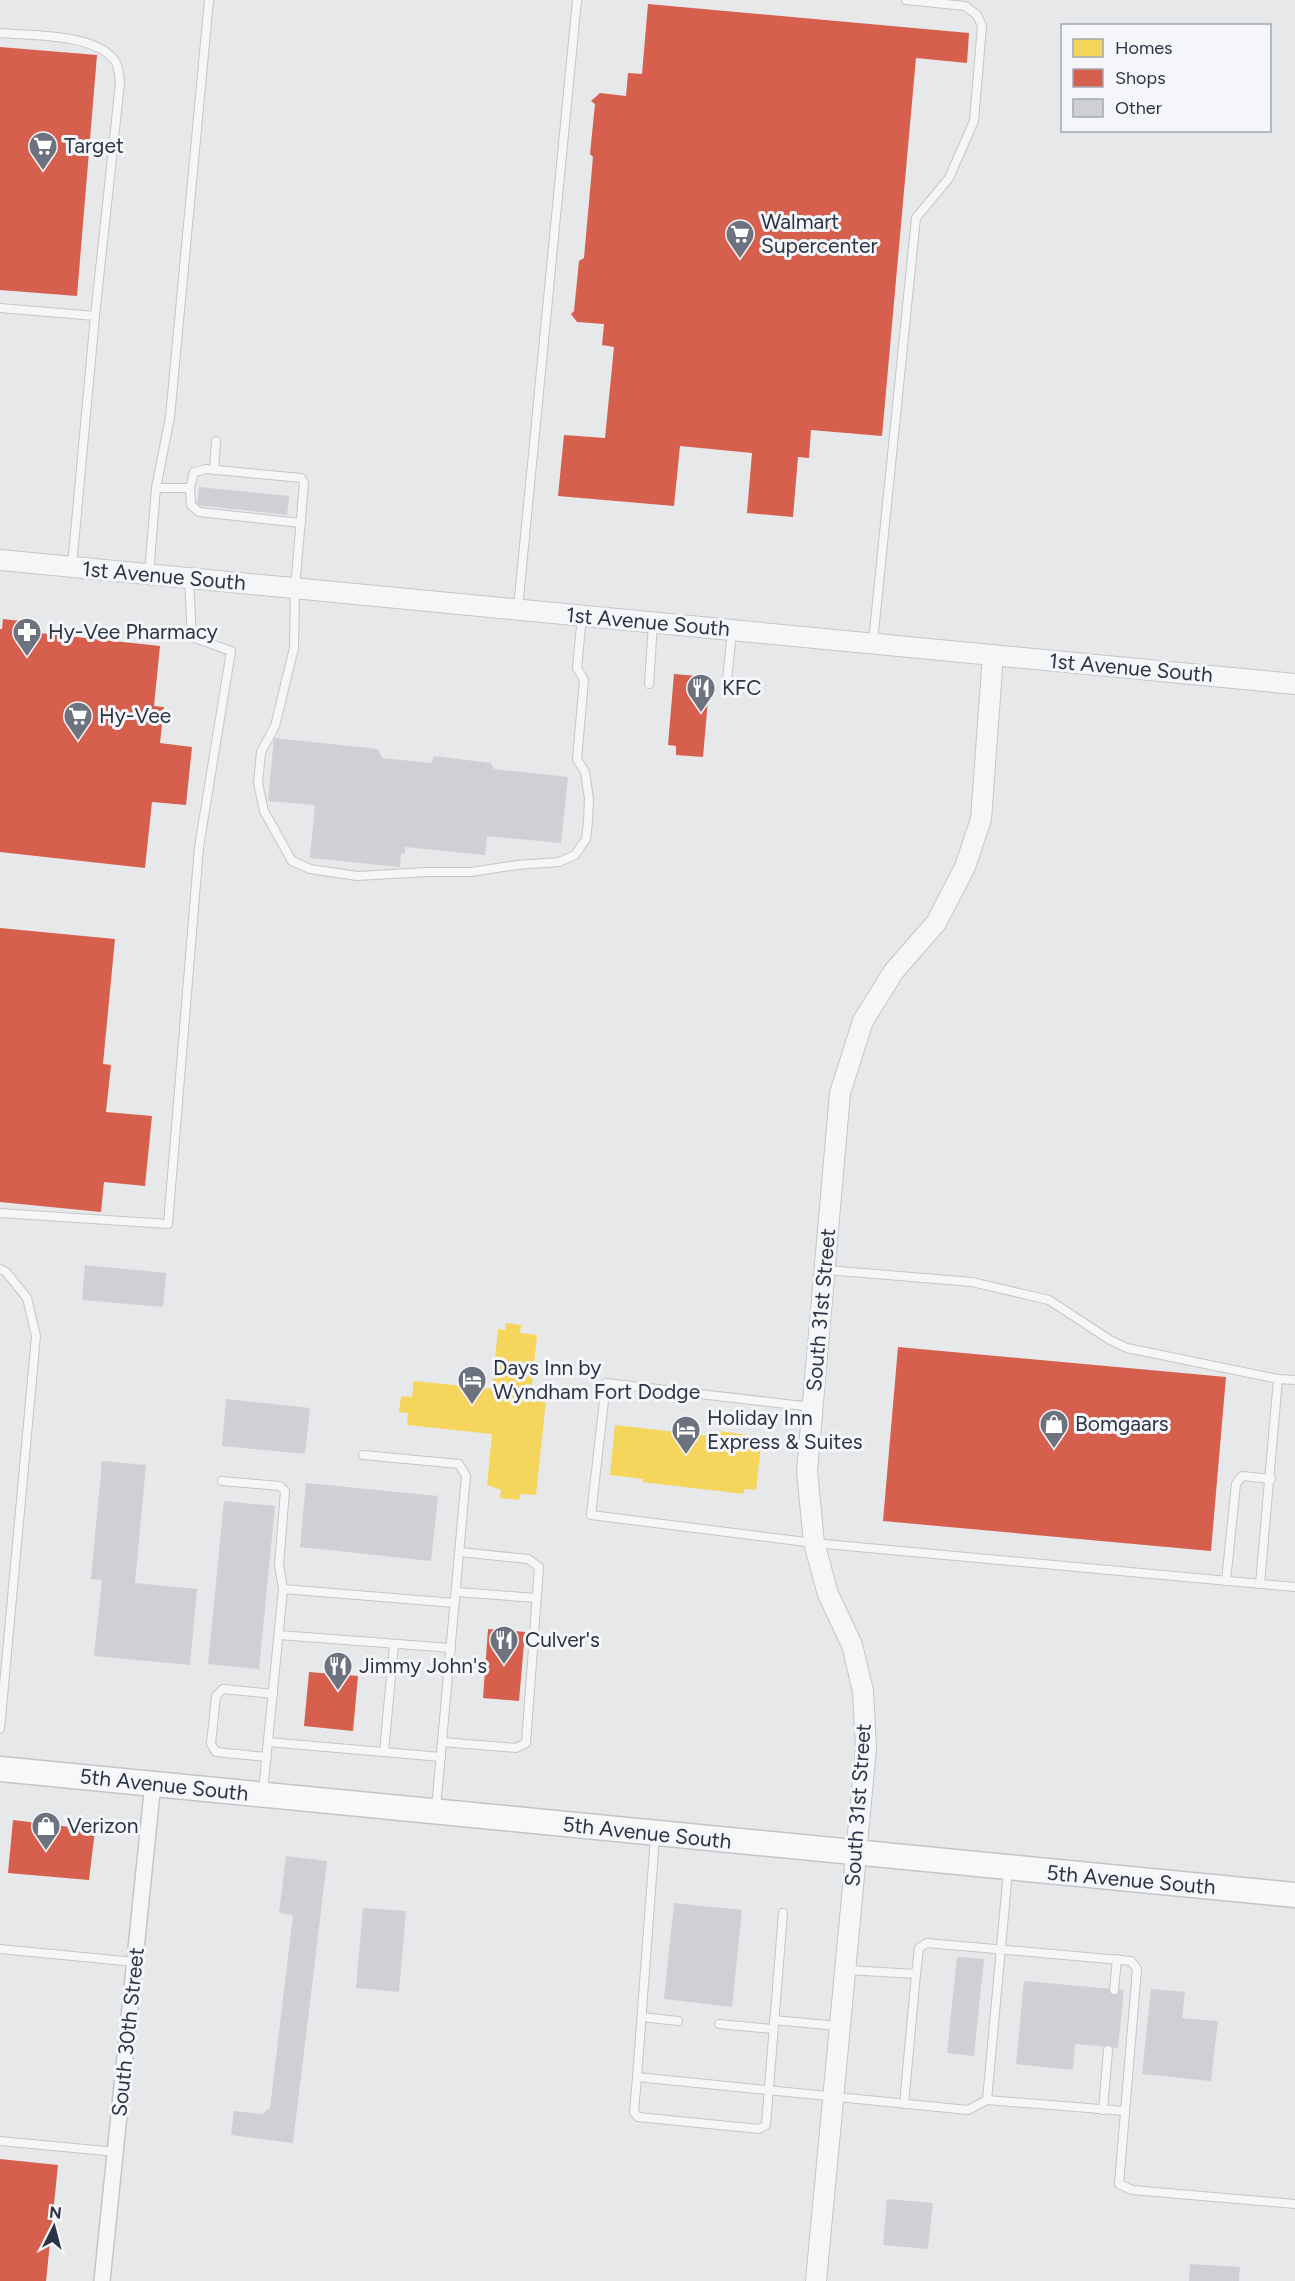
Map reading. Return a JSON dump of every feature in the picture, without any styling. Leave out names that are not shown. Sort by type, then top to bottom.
[{"type":"main road","name":"5th Avenue South","points":[[0,1769],[1295,1895]]},
{"type":"street","name":"1st Avenue South","points":[[0,560],[1295,684]]},
{"type":"street","name":"South 31st Street","points":[[816,2281],[866,1748],[863,1691],[852,1645],[828,1594],[814,1543],[807,1471],[840,1093],[863,1021],[894,971],[936,923],[965,867],[981,819],[993,655]]},
{"type":"street","name":"South 30th Street","points":[[102,2281],[153,1783]]},
{"type":"lane","points":[[149,574],[156,488],[170,417],[209,0]]},
{"type":"lane","points":[[518,610],[577,0]]},
{"type":"lane","points":[[873,644],[916,218],[949,178],[974,121],[981,26],[977,15],[965,6],[906,0]]},
{"type":"lane","points":[[0,33],[77,40],[104,48],[116,62],[120,83],[95,316],[72,567]]},
{"type":"lane","points":[[0,308],[95,316]]},
{"type":"lane","points":[[214,470],[216,441]]},
{"type":"lane","points":[[301,523],[198,512],[191,505],[190,488],[194,472],[214,470],[301,478],[304,483],[301,523],[295,588],[294,648],[275,726],[261,752],[258,783],[264,812],[292,861],[310,869],[357,876],[471,872],[559,862],[575,855],[586,839],[589,799],[585,772],[577,759],[584,680],[577,668],[582,616]]},
{"type":"lane","points":[[156,488],[190,488]]},
{"type":"lane","points":[[0,1213],[168,1224],[199,847],[231,651],[192,637],[188,578]]},
{"type":"lane","points":[[649,684],[653,623]]},
{"type":"lane","points":[[726,689],[732,630]]},
{"type":"lane","points":[[0,1269],[6,1272],[27,1298],[36,1336],[0,1729]]},
{"type":"lane","points":[[825,1270],[972,1282],[1048,1300],[1110,1340],[1127,1348],[1278,1379],[1295,1380]]},
{"type":"lane","points":[[1260,1584],[1278,1379]]},
{"type":"lane","points":[[813,1407],[606,1383],[591,1515],[814,1543],[1295,1587]]},
{"type":"lane","points":[[363,1455],[459,1464],[466,1476],[436,1813]]},
{"type":"lane","points":[[1226,1581],[1236,1484],[1242,1476],[1271,1479]]},
{"type":"lane","points":[[222,1481],[280,1486],[285,1491],[286,1497],[279,1565],[283,1589],[263,1795]]},
{"type":"lane","points":[[442,1742],[516,1748],[526,1743],[539,1567],[528,1558],[460,1552]]},
{"type":"lane","points":[[283,1589],[455,1603]]},
{"type":"lane","points":[[457,1592],[537,1598]]},
{"type":"lane","points":[[279,1635],[451,1648]]},
{"type":"lane","points":[[384,1752],[394,1644]]},
{"type":"lane","points":[[267,1757],[216,1752],[211,1744],[216,1696],[223,1689],[273,1694]]},
{"type":"lane","points":[[268,1742],[441,1757]]},
{"type":"lane","points":[[656,1834],[633,2112],[638,2117],[759,2129],[766,2125],[783,1913]]},
{"type":"lane","points":[[987,2100],[1008,1868]]},
{"type":"lane","points":[[904,2104],[919,1948],[927,1943],[1131,1961],[1137,1969],[1119,2184],[1132,2190],[1295,2204]]},
{"type":"lane","points":[[0,1949],[135,1962]]},
{"type":"lane","points":[[1114,1990],[1117,1959]]},
{"type":"lane","points":[[845,1969],[916,1974]]},
{"type":"lane","points":[[642,2017],[678,2021]]},
{"type":"lane","points":[[774,2020],[840,2026]]},
{"type":"lane","points":[[719,2024],[773,2029]]},
{"type":"lane","points":[[1103,2109],[1108,2050]]},
{"type":"lane","points":[[637,2077],[968,2110],[987,2100],[1125,2111]]},
{"type":"lane","points":[[0,2141],[116,2152]]},
{"type":"building: Homes","name":"Days Inn by Wyndham Fort Dodge","points":[[506,1323],[521,1325],[520,1333],[537,1335],[532,1385],[525,1384],[523,1398],[546,1400],[536,1495],[520,1494],[519,1500],[500,1498],[501,1490],[487,1485],[492,1434],[407,1425],[408,1413],[399,1412],[401,1396],[412,1397],[414,1381],[492,1389],[498,1329],[505,1330]]},
{"type":"building: Homes","name":"Holiday Inn Express & Suites","points":[[615,1425],[718,1437],[719,1431],[762,1437],[756,1490],[744,1489],[744,1494],[642,1482],[643,1479],[610,1475]]},
{"type":"building: Shops","name":"Walmart Supercenter","points":[[648,4],[969,33],[967,63],[916,58],[882,436],[811,430],[809,458],[798,457],[793,517],[747,513],[752,453],[680,446],[674,506],[558,496],[564,435],[605,438],[614,347],[602,345],[604,324],[577,322],[571,314],[574,311],[579,261],[584,258],[593,157],[590,154],[595,104],[591,101],[600,93],[626,96],[628,73],[642,74]]},
{"type":"building: Shops","name":"Target","points":[[0,47],[97,55],[77,296],[0,290]]},
{"type":"building: Shops","points":[[3,619],[21,621],[20,631],[160,646],[154,706],[164,707],[160,743],[192,747],[186,805],[152,802],[145,868],[0,852],[0,629],[2,629]]},
{"type":"building: Shops","points":[[674,674],[710,677],[703,757],[676,755],[676,746],[668,745]]},
{"type":"building: Shops","points":[[0,928],[115,939],[103,1064],[111,1065],[106,1112],[152,1116],[145,1186],[104,1182],[101,1212],[0,1202]]},
{"type":"building: Shops","name":"Bomgaars","points":[[898,1347],[1226,1377],[1211,1551],[883,1521]]},
{"type":"building: Shops","name":"Culver's","points":[[488,1629],[525,1632],[519,1701],[483,1698]]},
{"type":"building: Shops","points":[[309,1672],[358,1676],[353,1731],[304,1726]]},
{"type":"building: Shops","points":[[13,1820],[95,1830],[89,1880],[8,1873]]},
{"type":"building: Shops","points":[[0,2159],[58,2165],[46,2281],[0,2281]]},
{"type":"building: Other","points":[[199,487],[289,496],[287,515],[197,505]]},
{"type":"building: Other","points":[[274,738],[378,749],[382,758],[431,763],[434,756],[491,763],[494,769],[568,777],[561,843],[487,836],[485,855],[405,847],[405,854],[401,853],[400,867],[310,858],[315,805],[268,801]]},
{"type":"building: Other","points":[[85,1265],[166,1273],[163,1307],[82,1300]]},
{"type":"building: Other","points":[[226,1399],[310,1408],[305,1454],[222,1446]]},
{"type":"building: Other","points":[[102,1461],[146,1465],[135,1583],[197,1589],[190,1665],[94,1656],[102,1580],[91,1579]]},
{"type":"building: Other","points":[[306,1483],[438,1496],[431,1561],[300,1547]]},
{"type":"building: Other","points":[[224,1501],[275,1506],[259,1669],[208,1664]]},
{"type":"building: Other","points":[[286,1856],[327,1861],[293,2143],[231,2135],[234,2111],[262,2114],[270,2108],[293,1915],[279,1913]]},
{"type":"building: Other","points":[[674,1903],[742,1910],[732,2007],[664,1999]]},
{"type":"building: Other","points":[[363,1908],[406,1911],[399,1992],[356,1988]]},
{"type":"building: Other","points":[[957,1957],[984,1959],[974,2056],[947,2053]]},
{"type":"building: Other","points":[[1024,1981],[1124,1990],[1118,2048],[1075,2044],[1073,2070],[1016,2064]]},
{"type":"building: Other","points":[[1151,1989],[1185,1992],[1182,2018],[1218,2021],[1211,2081],[1142,2074]]},
{"type":"building: Other","points":[[887,2199],[933,2203],[928,2249],[883,2245]]},
{"type":"building: Other","points":[[1190,2264],[1240,2267],[1239,2281],[1189,2281]]},
{"type":"place","name":"Target","points":[[43,172]]},
{"type":"place","name":"Walmart Supercenter","points":[[740,260]]},
{"type":"place","name":"Hy-Vee Pharmacy","points":[[27,658]]},
{"type":"place","name":"KFC","points":[[701,714]]},
{"type":"place","name":"Hy-Vee","points":[[78,742]]},
{"type":"place","name":"Days Inn by Wyndham Fort Dodge","points":[[472,1406]]},
{"type":"place","name":"Bomgaars","points":[[1054,1450]]},
{"type":"place","name":"Holiday Inn Express & Suites","points":[[686,1456]]},
{"type":"place","name":"Culver's","points":[[504,1666]]},
{"type":"place","name":"Jimmy John's","points":[[338,1692]]},
{"type":"place","name":"Verizon","points":[[46,1852]]}]
